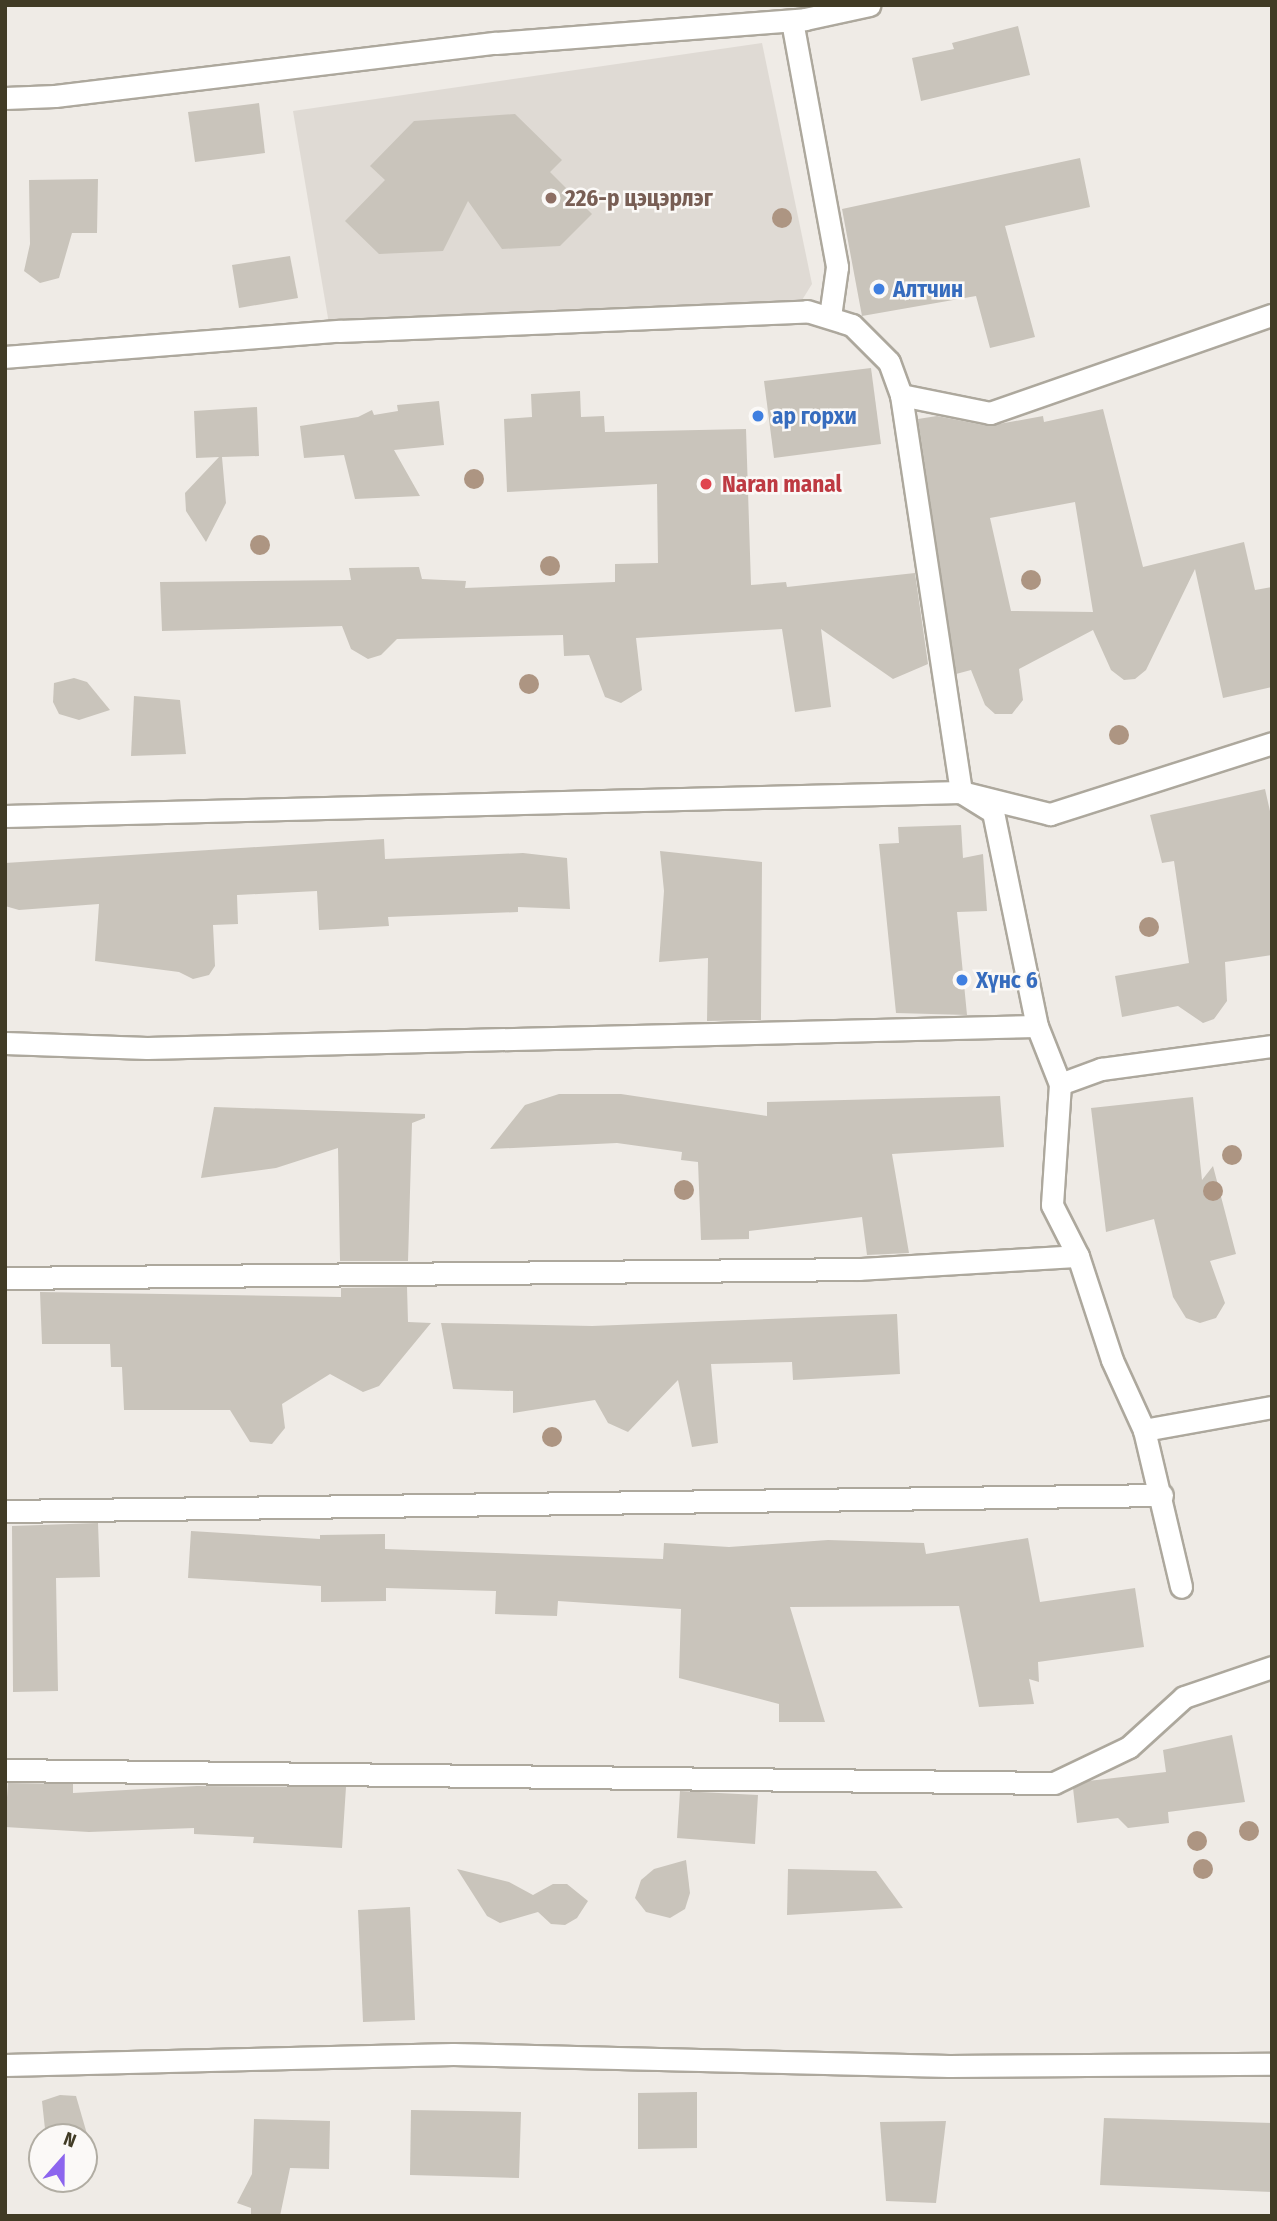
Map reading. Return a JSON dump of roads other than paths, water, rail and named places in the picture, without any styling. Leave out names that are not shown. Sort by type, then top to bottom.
[{"type":"street","points":[[5,98],[55,96],[496,43],[792,21],[870,5]]},
{"type":"street","points":[[792,21],[837,267],[830,316]]},
{"type":"street","points":[[5,357],[366,330],[807,311],[852,325],[889,362],[901,395],[961,792],[993,812],[1037,1026],[1060,1084],[1052,1205],[1078,1256],[1112,1360],[1144,1430],[1162,1495],[1181,1587]]},
{"type":"street","points":[[901,395],[990,414],[1272,315]]},
{"type":"street","points":[[5,816],[961,792],[1050,814],[1272,743]]},
{"type":"street","points":[[5,1043],[147,1048],[1037,1026]]},
{"type":"street","points":[[1060,1084],[1101,1069],[1272,1046]]},
{"type":"street","points":[[5,1278],[859,1269],[1078,1256]]},
{"type":"street","points":[[1144,1430],[1272,1407]]},
{"type":"street","points":[[5,1511],[1162,1495]]},
{"type":"street","points":[[5,1770],[1054,1783],[1129,1747],[1184,1698],[1272,1667]]},
{"type":"street","points":[[5,2065],[453,2054],[949,2066],[1272,2064]]},
{"type":"place","name":"226-р цэцэрлэг","points":[[551,198]]},
{"type":"place","name":"Алтчин","points":[[879,289]]},
{"type":"place","name":"ар горхи","points":[[758,416]]},
{"type":"place","name":"Naran manal","points":[[706,484]]},
{"type":"place","name":"Хүнс 6","points":[[962,980]]}]
